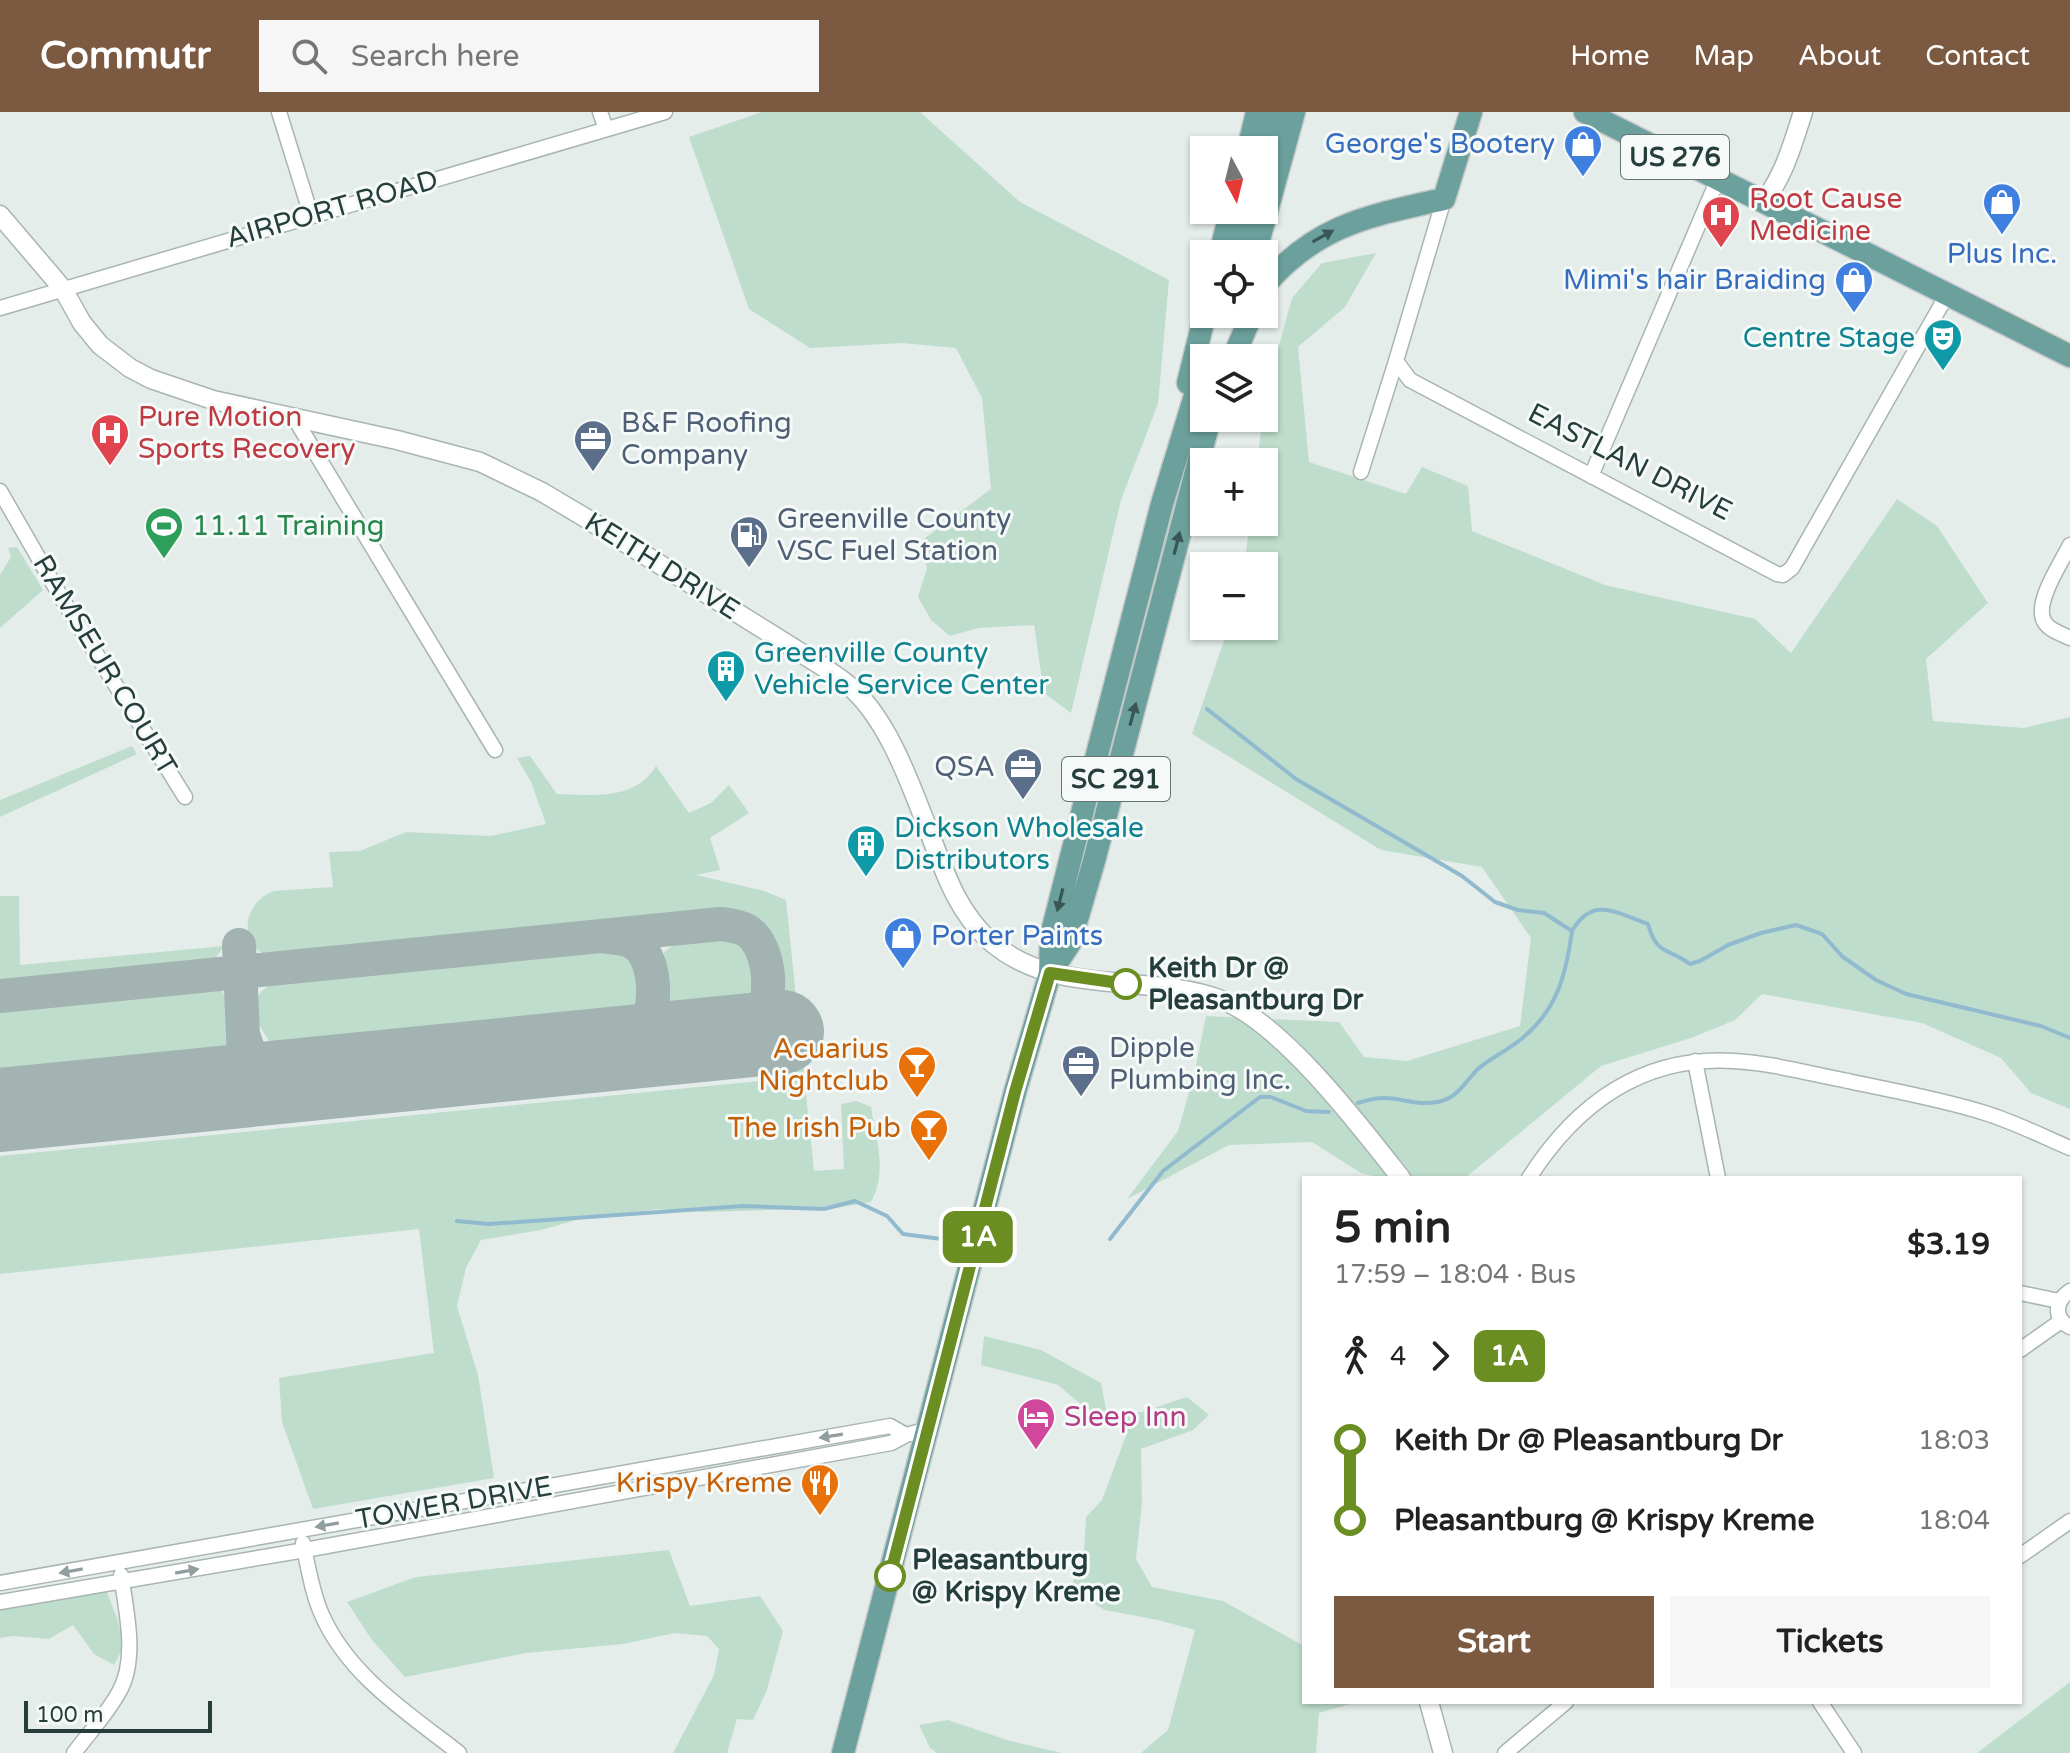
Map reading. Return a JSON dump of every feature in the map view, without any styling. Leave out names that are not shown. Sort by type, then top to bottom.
[{"type":"main road","points":[[1251,136],[1257,112]]},
{"type":"main road","points":[[1270,136],[1277,112]]},
{"type":"main road","points":[[1259,240],[1294,112]]},
{"type":"main road","points":[[1278,270],[1291,256],[1340,226],[1444,199],[1471,112]]},
{"type":"main road","name":"US 276","points":[[1585,112],[2067,350]]},
{"type":"main road","points":[[1162,504],[1202,328]]},
{"type":"main road","name":"SC 291","points":[[843,1753],[1015,1092],[1050,973],[1051,936],[1162,504],[1190,412]]},
{"type":"main road","name":"SC 291","points":[[1050,973],[1070,943],[1206,432]]},
{"type":"street","points":[[279,112],[311,215]]},
{"type":"street","points":[[600,112],[606,129]]},
{"type":"street","name":"AIRPORT ROAD","points":[[0,308],[665,112]]},
{"type":"street","points":[[1765,200],[1778,183],[1802,117]]},
{"type":"street","points":[[1591,476],[1718,179]]},
{"type":"street","points":[[1361,472],[1444,199]]},
{"type":"street","name":"KEITH DRIVE","points":[[0,215],[63,289],[82,323],[100,345],[130,368],[184,392],[436,449],[504,472],[584,517],[847,684],[867,707],[897,755],[962,910],[990,940],[1019,962],[1050,973],[1194,993],[1241,1009],[1282,1041],[1330,1092],[1399,1176]]},
{"type":"street","name":"EASTLAN DRIVE","points":[[1396,361],[1416,385],[1777,574],[1787,573],[1948,293]]},
{"type":"street","points":[[295,419],[495,750]]},
{"type":"street","name":"RAMSEUR COURT","points":[[0,491],[61,597],[185,797]]},
{"type":"street","points":[[2070,545],[2043,599],[2042,615],[2047,626],[2070,638]]},
{"type":"street","points":[[1530,1176],[1549,1147],[1602,1095],[1656,1070],[1695,1061],[1736,1061],[1883,1089],[1986,1113],[2070,1148]]},
{"type":"street","points":[[1695,1061],[1718,1176]]},
{"type":"street","points":[[2022,1293],[2064,1296],[2057,1312],[2066,1324],[2022,1349]]},
{"type":"street","name":"TOWER DRIVE","points":[[0,1583],[890,1426],[906,1435]]},
{"type":"street","name":"TOWER DRIVE","points":[[0,1602],[891,1443],[929,1429]]},
{"type":"street","points":[[2022,1555],[2070,1521]]},
{"type":"street","points":[[300,1530],[320,1612],[353,1665],[379,1690],[459,1753]]},
{"type":"street","points":[[74,1753],[120,1691],[126,1674],[129,1654],[119,1563]]},
{"type":"street","points":[[1430,1704],[1443,1753]]},
{"type":"street","points":[[1505,1753],[1564,1704]]},
{"type":"street","points":[[1821,1704],[1854,1753]]},
{"type":"green space","points":[[762,112],[920,112],[1020,202],[1169,280],[1158,404],[1121,500],[1071,713],[1044,693],[1034,625],[978,628],[950,636],[931,620],[918,597],[927,568],[921,541],[991,489],[982,398],[956,348],[902,343],[810,348],[749,309],[689,137]]},
{"type":"green space","points":[[1376,253],[1345,307],[1298,347],[1309,462],[1406,494],[1422,467],[1468,486],[1472,531],[1605,585],[1755,619],[1791,653],[1897,499],[1937,526],[1988,603],[1926,659],[1933,721],[2024,728],[2070,717],[2070,1109],[2031,1093],[2001,1058],[1922,1023],[1762,994],[1735,1020],[1691,1038],[1601,1066],[1467,1176],[1373,1176],[1361,1173],[1312,1142],[1229,1145],[1127,1199],[1178,1131],[1206,1016],[1339,1022],[1364,1057],[1407,1061],[1520,1026],[1531,938],[1482,867],[1381,850],[1192,734],[1224,640],[1278,640],[1278,552],[1246,552],[1248,536],[1278,536],[1278,448],[1259,448],[1261,432],[1278,432],[1278,349],[1292,298],[1322,263]]},
{"type":"green space","points":[[17,547],[43,590],[0,628],[0,575],[11,557],[8,548]]},
{"type":"green space","points":[[132,746],[137,754],[0,817],[0,800]]},
{"type":"green space","points":[[530,756],[557,794],[599,795],[625,791],[647,777],[656,766],[689,813],[711,803],[729,785],[749,813],[710,838],[720,870],[696,875],[764,891],[786,900],[814,1171],[844,1169],[841,1104],[857,1101],[871,1107],[880,1167],[876,1190],[871,1202],[836,1208],[703,1212],[659,1209],[587,1217],[541,1230],[481,1240],[466,1268],[457,1306],[478,1375],[494,1478],[313,1509],[282,1422],[279,1378],[434,1353],[419,1229],[0,1274],[0,1156],[789,1078],[774,947],[758,926],[735,914],[273,958],[253,945],[249,936],[250,915],[263,897],[274,891],[333,887],[329,852],[360,851],[406,832],[491,836],[546,824],[531,782],[517,758]]},
{"type":"green space","points":[[0,896],[19,896],[20,965],[224,946],[215,959],[0,982]]},
{"type":"green space","points":[[731,938],[745,949],[752,962],[755,994],[668,1002],[662,977],[664,952],[687,941]]},
{"type":"green space","points":[[610,947],[620,949],[634,960],[640,976],[641,1005],[271,1043],[256,1014],[257,998],[271,985],[284,980]]},
{"type":"green space","points":[[201,987],[222,991],[226,999],[231,1019],[227,1047],[0,1070],[0,1008]]},
{"type":"green space","points":[[984,1336],[1041,1350],[1101,1383],[1107,1414],[1142,1412],[1187,1397],[1209,1415],[1193,1430],[1141,1449],[1142,1503],[1136,1559],[1152,1587],[1223,1601],[1302,1645],[1302,1704],[1350,1704],[1319,1713],[1316,1753],[1141,1753],[1168,1730],[1195,1630],[1105,1610],[1070,1590],[1084,1551],[1086,1517],[1102,1500],[1127,1433],[1083,1406],[1058,1385],[981,1365]]},
{"type":"green space","points":[[669,1550],[690,1606],[760,1596],[783,1631],[767,1690],[753,1720],[737,1719],[727,1753],[673,1753],[714,1675],[719,1649],[707,1636],[675,1633],[623,1644],[526,1653],[405,1677],[372,1640],[347,1602],[416,1577]]},
{"type":"green space","points":[[106,1590],[124,1646],[114,1665],[94,1654],[73,1625],[49,1639],[0,1638],[0,1610]]},
{"type":"green space","points":[[2070,1682],[2070,1753],[1977,1753]]},
{"type":"green space","points":[[948,1720],[1007,1740],[1062,1753],[937,1753],[930,1748],[919,1725]]},
{"type":"waterway","points":[[1207,709],[1296,779],[1462,876],[1495,902],[1518,910],[1544,913],[1572,931],[1588,913],[1597,910],[1615,912],[1648,924],[1659,946],[1690,964],[1728,945],[1796,925],[1822,934],[1843,957],[1876,980],[1906,994],[2041,1026],[2070,1038]]},
{"type":"waterway","points":[[1358,1103],[1381,1098],[1437,1102],[1456,1093],[1479,1068],[1520,1040],[1543,1017],[1563,977],[1572,931]]},
{"type":"waterway","points":[[1110,1239],[1163,1171],[1260,1097],[1271,1097],[1306,1111],[1329,1112]]},
{"type":"waterway","points":[[457,1221],[489,1224],[743,1206],[824,1209],[855,1201],[887,1216],[903,1234],[949,1240]]},
{"type":"taxiway","points":[[0,996],[721,924],[746,930],[755,938],[766,961],[768,975],[762,1015],[754,1027],[734,1037]]},
{"type":"taxiway","points":[[607,937],[630,941],[644,953],[653,992],[644,1030],[632,1043],[614,1049]]},
{"type":"taxiway","points":[[207,1089],[232,1078],[244,1057],[239,945]]},
{"type":"taxiway","points":[[245,1040],[251,1056],[265,1073],[288,1081]]},
{"type":"runway","points":[[0,1110],[782,1032]]},
{"type":"bus line","name":"1A","points":[[890,1576],[1015,1092],[1050,973],[1126,984]]},
{"type":"place","name":"George's Bootery","points":[[1583,178]]},
{"type":"place","name":"Plus Inc.","points":[[2002,236]]},
{"type":"place","name":"Root Cause Medicine","points":[[1721,249]]},
{"type":"place","name":"Mimi's hair Braiding","points":[[1854,314]]},
{"type":"place","name":"Centre Stage","points":[[1943,372]]},
{"type":"place","name":"Pure Motion Sports Recovery","points":[[110,467]]},
{"type":"place","name":"B&F Roofing Company","points":[[593,473]]},
{"type":"place","name":"11.11 Training","points":[[164,560]]},
{"type":"place","name":"Greenville County VSC Fuel Station","points":[[749,569]]},
{"type":"place","name":"Greenville County Vehicle Service Center","points":[[726,703]]},
{"type":"place","name":"QSA","points":[[1023,801]]},
{"type":"place","name":"Dickson Wholesale Distributors","points":[[866,878]]},
{"type":"place","name":"Porter Paints","points":[[903,970]]},
{"type":"place","name":"Keith Dr @ Pleasantburg Dr","points":[[1126,984]]},
{"type":"place","name":"Dipple Plumbing Inc.","points":[[1081,1098]]},
{"type":"place","name":"Acuarius Nightclub","points":[[917,1099]]},
{"type":"place","name":"The Irish Pub","points":[[929,1162]]},
{"type":"place","name":"Sleep Inn","points":[[1036,1451]]},
{"type":"place","name":"Krispy Kreme","points":[[820,1517]]},
{"type":"place","name":"Pleasantburg @ Krispy Kreme","points":[[890,1576]]}]
